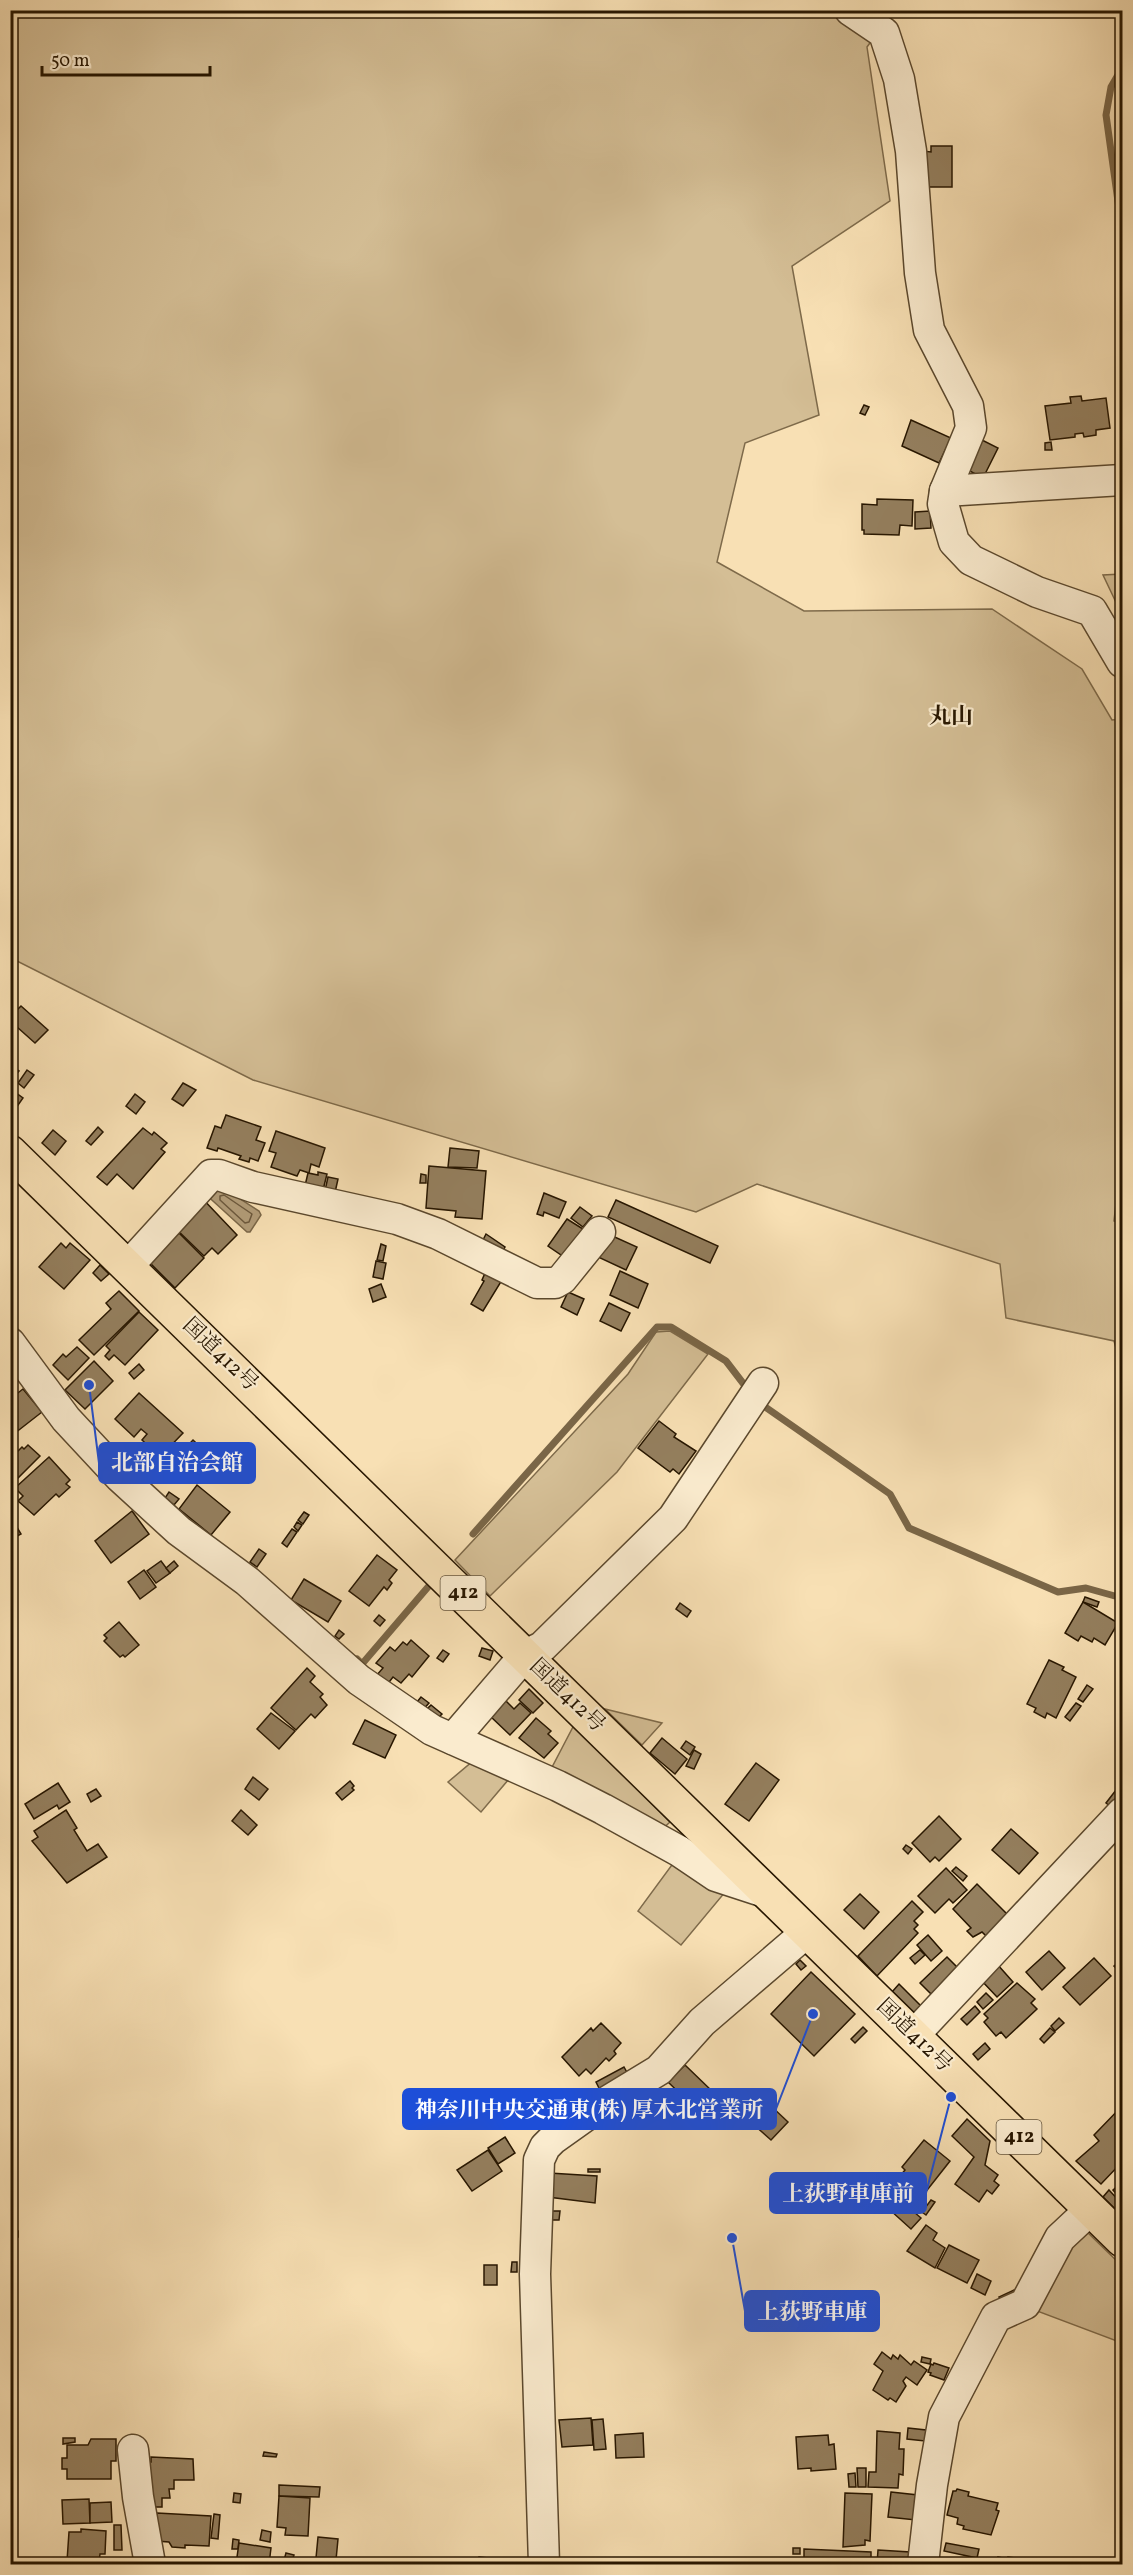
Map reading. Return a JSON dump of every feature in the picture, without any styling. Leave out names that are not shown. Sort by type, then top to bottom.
[{"type":"highway","name":"国道412号","points":[[10,1152],[1122,2240]]},
{"type":"street","points":[[850,10],[884,33],[899,79],[911,151],[920,273],[929,330],[969,406],[971,428],[945,491],[943,504],[954,542],[971,560],[1037,592],[1092,611],[1122,662]]},
{"type":"street","points":[[945,491],[1122,480]]},
{"type":"street","points":[[129,1266],[211,1175],[219,1175],[253,1188],[398,1219],[438,1234],[537,1283],[555,1283],[562,1279],[600,1232]]},
{"type":"street","points":[[10,1343],[20,1376],[166,1520],[247,1581],[359,1680],[432,1730],[603,1809],[679,1851],[716,1876],[768,1893]]},
{"type":"street","points":[[453,1739],[525,1655],[542,1647],[673,1518],[758,1391]]},
{"type":"street","points":[[913,2036],[1122,1813]]},
{"type":"street","points":[[544,2565],[535,2274],[539,2160],[545,2147],[553,2139],[598,2107],[659,2070],[702,2022],[807,1932]]},
{"type":"street","points":[[922,2565],[932,2485],[945,2418],[996,2317],[1025,2304],[1060,2238],[1091,2209]]},
{"type":"street","points":[[133,2450],[138,2497],[150,2565]]},
{"type":"shaded area","points":[[10,11],[893,11],[867,47],[890,201],[792,266],[819,415],[745,443],[717,562],[804,611],[992,609],[1082,669],[1112,720],[1122,719],[1122,1151],[1114,1221],[1122,1223],[1122,1370],[1114,1341],[1006,1318],[1000,1264],[757,1184],[696,1212],[253,1080],[11,958]]},
{"type":"shaded area","points":[[1122,574],[1122,615],[1103,575]]},
{"type":"shaded area","points":[[670,1331],[708,1354],[617,1472],[490,1596],[455,1560],[628,1374],[656,1332]]},
{"type":"shaded area","points":[[605,1709],[662,1723],[642,1745]]},
{"type":"shaded area","points":[[574,1725],[670,1822],[658,1833],[549,1773]]},
{"type":"shaded area","points":[[479,1756],[514,1773],[481,1812],[448,1782]]},
{"type":"shaded area","points":[[677,1858],[726,1891],[681,1945],[638,1911]]},
{"type":"shaded area","points":[[1084,2229],[1122,2266],[1122,2343],[1029,2308]]},
{"type":"water","points":[[217,1184],[259,1211],[261,1215],[250,1232],[247,1232],[202,1191]]},
{"type":"building","points":[[931,146],[952,146],[952,187],[925,187],[923,151],[931,152]]},
{"type":"building","points":[[1081,396],[1082,401],[1106,398],[1110,428],[1096,430],[1096,435],[1084,437],[1083,433],[1075,434],[1075,437],[1050,440],[1045,406],[1071,403],[1070,397]]},
{"type":"building","points":[[864,405],[869,407],[865,415],[860,413]]},
{"type":"building","points":[[911,420],[951,438],[939,463],[902,446]]},
{"type":"building","points":[[978,438],[998,448],[983,478],[964,468]]},
{"type":"building","points":[[1051,442],[1052,450],[1045,450],[1045,443]]},
{"type":"building","points":[[877,499],[913,500],[912,526],[900,525],[899,535],[864,534],[862,504],[877,505]]},
{"type":"building","points":[[930,511],[931,528],[915,529],[915,512]]},
{"type":"building","points":[[21,1006],[48,1030],[35,1043],[17,1027],[12,1032],[10,1030],[10,1010],[14,1013]]},
{"type":"building","points":[[10,1066],[19,1071],[10,1082]]},
{"type":"building","points":[[27,1070],[34,1075],[24,1088],[18,1083]]},
{"type":"building","points":[[183,1083],[196,1090],[183,1106],[172,1099]]},
{"type":"building","points":[[12,1090],[23,1098],[16,1108],[10,1104]]},
{"type":"building","points":[[135,1094],[145,1102],[136,1114],[126,1106]]},
{"type":"building","points":[[226,1115],[261,1127],[256,1140],[265,1143],[258,1161],[250,1158],[249,1162],[239,1159],[241,1156],[218,1148],[217,1151],[207,1148],[215,1126],[221,1128]]},
{"type":"building","points":[[98,1127],[103,1132],[91,1145],[86,1141]]},
{"type":"building","points":[[143,1128],[152,1135],[154,1132],[167,1143],[161,1149],[165,1152],[133,1189],[117,1174],[107,1185],[97,1177]]},
{"type":"building","points":[[53,1130],[66,1141],[55,1155],[42,1143]]},
{"type":"building","points":[[276,1131],[325,1148],[319,1167],[311,1164],[309,1173],[300,1170],[297,1176],[271,1167],[276,1153],[269,1151]]},
{"type":"building","points":[[450,1148],[479,1151],[477,1168],[448,1167]]},
{"type":"building","points":[[429,1166],[486,1171],[482,1219],[455,1217],[456,1211],[426,1208]]},
{"type":"building","points":[[318,1172],[327,1174],[322,1194],[304,1190],[308,1173],[318,1175]]},
{"type":"building","points":[[421,1174],[426,1175],[426,1183],[420,1183]]},
{"type":"building","points":[[328,1177],[338,1179],[334,1197],[324,1195]]},
{"type":"building","points":[[544,1193],[566,1202],[559,1218],[544,1212],[543,1216],[537,1214]]},
{"type":"building","points":[[199,1195],[237,1235],[218,1254],[212,1248],[204,1256],[171,1224]]},
{"type":"building","points":[[616,1200],[718,1246],[710,1263],[608,1217]]},
{"type":"building","points":[[580,1207],[592,1216],[583,1227],[571,1218]]},
{"type":"building","points":[[567,1219],[583,1229],[564,1257],[548,1246]]},
{"type":"building","points":[[179,1233],[204,1258],[175,1288],[150,1263]]},
{"type":"building","points":[[486,1234],[505,1247],[499,1258],[479,1248]]},
{"type":"building","points":[[608,1234],[637,1247],[626,1270],[598,1257]]},
{"type":"building","points":[[61,1243],[66,1248],[70,1243],[90,1260],[64,1289],[39,1267]]},
{"type":"building","points":[[381,1244],[386,1246],[383,1261],[377,1260]]},
{"type":"building","points":[[376,1261],[386,1263],[383,1279],[373,1277]]},
{"type":"building","points":[[100,1265],[109,1274],[101,1281],[93,1273]]},
{"type":"building","points":[[486,1271],[502,1280],[483,1311],[471,1304],[484,1281],[482,1280]]},
{"type":"building","points":[[620,1271],[648,1284],[638,1308],[610,1295]]},
{"type":"building","points":[[381,1284],[386,1297],[373,1302],[369,1289]]},
{"type":"building","points":[[119,1291],[139,1311],[94,1355],[79,1340],[111,1309],[106,1303]]},
{"type":"building","points":[[568,1292],[584,1299],[577,1315],[561,1307]]},
{"type":"building","points":[[609,1303],[630,1313],[621,1331],[600,1321]]},
{"type":"building","points":[[139,1312],[158,1330],[125,1365],[114,1355],[109,1360],[105,1356],[110,1350],[106,1346]]},
{"type":"building","points":[[77,1347],[89,1358],[68,1380],[53,1365],[63,1354],[66,1357]]},
{"type":"building","points":[[94,1361],[113,1381],[85,1409],[65,1390]]},
{"type":"building","points":[[139,1364],[144,1370],[134,1379],[129,1373]]},
{"type":"building","points":[[23,1389],[42,1412],[15,1433],[10,1427],[10,1399]]},
{"type":"building","points":[[139,1393],[183,1433],[160,1457],[142,1440],[147,1434],[141,1429],[134,1437],[115,1419]]},
{"type":"building","points":[[659,1421],[676,1434],[674,1437],[696,1451],[679,1474],[673,1469],[670,1472],[638,1448]]},
{"type":"building","points":[[193,1440],[214,1460],[194,1482],[172,1462]]},
{"type":"building","points":[[28,1445],[40,1456],[14,1482],[10,1479],[10,1447],[16,1453]]},
{"type":"building","points":[[49,1457],[70,1480],[66,1484],[70,1487],[59,1497],[56,1494],[34,1515],[18,1501],[23,1496],[15,1488]]},
{"type":"building","points":[[207,1471],[212,1474],[206,1483],[201,1480]]},
{"type":"building","points":[[197,1485],[230,1512],[211,1535],[179,1509]]},
{"type":"building","points":[[169,1492],[179,1499],[174,1505],[165,1498]]},
{"type":"building","points":[[132,1511],[149,1534],[111,1563],[95,1541]]},
{"type":"building","points":[[304,1512],[309,1515],[303,1524],[298,1520]]},
{"type":"building","points":[[12,1519],[21,1534],[10,1540],[10,1521]]},
{"type":"building","points":[[297,1522],[302,1525],[298,1531],[294,1527]]},
{"type":"building","points":[[292,1529],[297,1532],[287,1547],[282,1543]]},
{"type":"building","points":[[259,1549],[266,1554],[257,1567],[250,1562]]},
{"type":"building","points":[[377,1555],[397,1570],[389,1580],[392,1583],[387,1590],[384,1587],[369,1606],[349,1591]]},
{"type":"building","points":[[161,1561],[170,1573],[156,1583],[147,1571]]},
{"type":"building","points":[[174,1561],[178,1566],[170,1573],[166,1568]]},
{"type":"building","points":[[144,1570],[156,1587],[140,1599],[128,1582]]},
{"type":"building","points":[[304,1579],[341,1601],[328,1622],[291,1600]]},
{"type":"building","points":[[1085,1597],[1099,1602],[1097,1607],[1083,1602]]},
{"type":"building","points":[[1083,1602],[1118,1623],[1105,1645],[1094,1638],[1092,1642],[1081,1636],[1078,1641],[1065,1633]]},
{"type":"building","points":[[680,1603],[691,1611],[687,1617],[676,1609]]},
{"type":"building","points":[[379,1615],[385,1620],[380,1626],[374,1621]]},
{"type":"building","points":[[1122,1615],[1122,1631],[1117,1627]]},
{"type":"building","points":[[119,1622],[139,1645],[125,1657],[123,1655],[120,1657],[104,1641],[107,1638],[104,1635]]},
{"type":"building","points":[[339,1630],[344,1634],[339,1639],[335,1636]]},
{"type":"building","points":[[411,1640],[429,1656],[412,1677],[409,1674],[401,1683],[393,1677],[386,1686],[376,1676],[383,1668],[376,1663],[390,1647],[395,1651],[403,1642],[407,1645]]},
{"type":"building","points":[[482,1648],[493,1651],[490,1660],[479,1656]]},
{"type":"building","points":[[443,1650],[449,1654],[443,1662],[437,1658]]},
{"type":"building","points":[[1049,1660],[1064,1667],[1062,1670],[1076,1677],[1056,1718],[1047,1713],[1045,1718],[1034,1712],[1036,1708],[1027,1704]]},
{"type":"building","points":[[307,1668],[315,1676],[310,1682],[323,1694],[320,1697],[327,1705],[315,1718],[311,1714],[296,1730],[271,1708]]},
{"type":"building","points":[[1087,1685],[1093,1689],[1083,1702],[1078,1699]]},
{"type":"building","points":[[529,1689],[543,1703],[533,1713],[519,1700]]},
{"type":"building","points":[[421,1697],[429,1703],[420,1713],[413,1707]]},
{"type":"building","points":[[505,1700],[514,1709],[520,1703],[531,1713],[510,1735],[490,1716]]},
{"type":"building","points":[[1076,1703],[1081,1706],[1070,1721],[1065,1717]]},
{"type":"building","points":[[431,1705],[442,1714],[437,1719],[426,1710]]},
{"type":"building","points":[[271,1713],[295,1731],[279,1749],[257,1729]]},
{"type":"building","points":[[536,1718],[551,1731],[548,1734],[558,1743],[544,1758],[519,1738]]},
{"type":"building","points":[[365,1720],[396,1735],[385,1758],[353,1744]]},
{"type":"building","points":[[662,1738],[687,1759],[675,1774],[650,1753]]},
{"type":"building","points":[[686,1741],[695,1747],[690,1755],[681,1748]]},
{"type":"building","points":[[694,1750],[701,1754],[694,1769],[686,1766]]},
{"type":"building","points":[[756,1763],[779,1780],[749,1821],[725,1804]]},
{"type":"building","points":[[253,1777],[268,1789],[259,1800],[245,1789]]},
{"type":"building","points":[[350,1781],[354,1790],[342,1800],[336,1793]]},
{"type":"building","points":[[58,1783],[70,1802],[59,1809],[57,1805],[34,1819],[25,1804]]},
{"type":"building","points":[[96,1789],[101,1796],[91,1802],[87,1794]]},
{"type":"building","points":[[1116,1790],[1122,1794],[1112,1808],[1106,1803]]},
{"type":"building","points":[[66,1810],[77,1828],[74,1830],[87,1851],[98,1844],[107,1857],[67,1883],[32,1841],[38,1837],[34,1831]]},
{"type":"building","points":[[241,1810],[257,1825],[248,1835],[232,1821]]},
{"type":"building","points":[[939,1816],[961,1839],[939,1861],[935,1857],[930,1862],[912,1843]]},
{"type":"building","points":[[1011,1829],[1038,1853],[1019,1874],[992,1850]]},
{"type":"building","points":[[906,1845],[912,1849],[908,1854],[903,1849]]},
{"type":"building","points":[[956,1867],[967,1876],[963,1881],[952,1871]]},
{"type":"building","points":[[946,1868],[967,1890],[953,1903],[949,1899],[935,1913],[918,1896]]},
{"type":"building","points":[[977,1884],[1008,1915],[988,1938],[982,1932],[973,1937],[967,1931],[971,1928],[953,1909]]},
{"type":"building","points":[[860,1894],[879,1912],[864,1929],[844,1910]]},
{"type":"building","points":[[912,1901],[923,1912],[914,1921],[918,1925],[914,1929],[918,1933],[877,1976],[858,1956]]},
{"type":"building","points":[[928,1935],[942,1951],[931,1961],[917,1945]]},
{"type":"building","points":[[920,1950],[925,1955],[915,1964],[910,1958]]},
{"type":"building","points":[[1049,1951],[1065,1968],[1042,1990],[1026,1972]]},
{"type":"building","points":[[947,1957],[959,1969],[932,1995],[920,1983]]},
{"type":"building","points":[[1094,1958],[1111,1976],[1080,2005],[1063,1987]]},
{"type":"building","points":[[800,1960],[806,1966],[801,1970],[796,1964]]},
{"type":"building","points":[[1122,1960],[1122,1966],[1118,1970],[1114,1966]]},
{"type":"building","points":[[997,1964],[1013,1982],[997,1997],[981,1980]]},
{"type":"building","points":[[811,1972],[855,2014],[814,2056],[771,2014]]},
{"type":"building","points":[[1017,1983],[1035,1999],[1031,2003],[1037,2009],[1006,2038],[1001,2032],[996,2036],[984,2022],[988,2018],[984,2014]]},
{"type":"building","points":[[899,1984],[923,2008],[916,2015],[892,1992]]},
{"type":"building","points":[[986,1993],[993,2000],[983,2009],[977,2002]]},
{"type":"building","points":[[975,2006],[980,2012],[967,2025],[961,2019]]},
{"type":"building","points":[[1059,2018],[1064,2023],[1055,2031],[1051,2026]]},
{"type":"building","points":[[601,2023],[621,2043],[614,2051],[616,2054],[609,2061],[606,2058],[591,2074],[586,2069],[579,2076],[562,2057],[591,2028],[593,2031]]},
{"type":"building","points":[[863,2027],[867,2031],[855,2043],[851,2039]]},
{"type":"building","points":[[1050,2028],[1055,2032],[1044,2043],[1040,2039]]},
{"type":"building","points":[[985,2043],[990,2049],[978,2060],[973,2054]]},
{"type":"building","points":[[685,2065],[714,2093],[702,2105],[700,2103],[695,2108],[668,2082]]},
{"type":"building","points":[[624,2067],[629,2076],[601,2092],[596,2082]]},
{"type":"building","points":[[771,2106],[788,2122],[771,2140],[754,2125]]},
{"type":"building","points":[[1122,2106],[1122,2162],[1101,2184],[1076,2161],[1099,2141],[1094,2135]]},
{"type":"building","points":[[967,2119],[990,2141],[985,2165],[998,2175],[994,2181],[999,2185],[992,2194],[987,2190],[979,2202],[955,2184],[974,2157],[952,2136]]},
{"type":"building","points":[[505,2137],[515,2153],[498,2164],[488,2148]]},
{"type":"building","points":[[924,2140],[950,2161],[913,2208],[889,2189],[905,2170],[902,2167]]},
{"type":"building","points":[[488,2150],[502,2171],[472,2191],[457,2170]]},
{"type":"building","points":[[588,2169],[600,2169],[600,2172],[588,2172]]},
{"type":"building","points":[[549,2173],[597,2176],[595,2203],[548,2197]]},
{"type":"building","points":[[1122,2182],[1122,2200],[1113,2190]]},
{"type":"building","points":[[1109,2190],[1122,2204],[1117,2211],[1103,2197]]},
{"type":"building","points":[[899,2199],[921,2218],[911,2229],[890,2210]]},
{"type":"building","points":[[931,2200],[935,2202],[926,2215],[922,2212]]},
{"type":"building","points":[[543,2211],[560,2211],[559,2220],[543,2220]]},
{"type":"building","points":[[926,2225],[937,2233],[933,2240],[945,2248],[935,2268],[907,2251]]},
{"type":"building","points":[[18,2231],[18,2237],[10,2238],[10,2232]]},
{"type":"building","points":[[949,2245],[979,2260],[967,2283],[937,2268]]},
{"type":"building","points":[[512,2262],[517,2262],[517,2272],[511,2272]]},
{"type":"building","points":[[484,2265],[497,2265],[497,2285],[484,2285]]},
{"type":"building","points":[[977,2274],[991,2281],[985,2295],[971,2288]]},
{"type":"building","points":[[1016,2289],[1017,2297],[1003,2303],[999,2297]]},
{"type":"building","points":[[882,2352],[891,2359],[893,2355],[898,2359],[900,2355],[911,2365],[914,2361],[927,2370],[917,2385],[906,2377],[903,2381],[906,2386],[896,2402],[890,2398],[888,2400],[873,2390],[883,2371],[874,2364]]},
{"type":"building","points":[[922,2357],[931,2359],[930,2364],[921,2362]]},
{"type":"building","points":[[931,2364],[949,2368],[944,2380],[928,2372]]},
{"type":"building","points":[[591,2418],[593,2445],[562,2447],[559,2420]]},
{"type":"building","points":[[603,2419],[606,2449],[594,2450],[592,2420]]},
{"type":"building","points":[[908,2428],[926,2430],[925,2441],[907,2439]]},
{"type":"building","points":[[877,2431],[900,2433],[899,2449],[904,2449],[903,2475],[899,2474],[898,2488],[868,2487],[869,2472],[876,2472]]},
{"type":"building","points":[[643,2433],[644,2457],[616,2458],[615,2435]]},
{"type":"building","points":[[828,2435],[829,2445],[834,2444],[836,2469],[811,2471],[811,2468],[798,2469],[796,2437]]},
{"type":"building","points":[[63,2438],[75,2438],[75,2442],[63,2444]]},
{"type":"building","points":[[91,2439],[116,2439],[116,2461],[111,2461],[111,2479],[67,2479],[67,2469],[62,2469],[62,2458],[67,2458],[67,2445],[88,2445]]},
{"type":"building","points":[[264,2452],[277,2454],[276,2457],[263,2456]]},
{"type":"building","points":[[151,2457],[193,2459],[194,2480],[174,2480],[174,2489],[169,2489],[170,2498],[162,2498],[162,2507],[144,2507],[144,2462],[151,2462]]},
{"type":"building","points":[[857,2468],[866,2468],[866,2487],[858,2487]]},
{"type":"building","points":[[855,2473],[856,2487],[849,2487],[848,2474]]},
{"type":"building","points":[[279,2485],[320,2487],[319,2497],[279,2496]]},
{"type":"building","points":[[957,2489],[969,2492],[968,2496],[998,2503],[996,2510],[999,2511],[991,2535],[963,2529],[964,2526],[957,2524],[958,2518],[947,2515],[953,2491]]},
{"type":"building","points":[[891,2492],[918,2495],[916,2520],[888,2517]]},
{"type":"building","points":[[234,2493],[241,2494],[240,2503],[233,2502]]},
{"type":"building","points":[[845,2493],[872,2494],[870,2541],[865,2540],[865,2545],[843,2547]]},
{"type":"building","points":[[279,2496],[310,2498],[308,2536],[285,2535],[286,2528],[277,2527]]},
{"type":"building","points":[[89,2499],[90,2523],[63,2524],[62,2500]]},
{"type":"building","points":[[111,2502],[112,2522],[90,2523],[90,2503]]},
{"type":"building","points":[[157,2513],[211,2516],[209,2546],[172,2547],[169,2542],[156,2541]]},
{"type":"building","points":[[214,2514],[220,2515],[218,2539],[211,2538]]},
{"type":"building","points":[[114,2525],[121,2525],[122,2550],[114,2550]]},
{"type":"building","points":[[81,2529],[106,2531],[105,2554],[100,2554],[99,2562],[95,2564],[70,2564],[70,2561],[67,2561],[69,2532],[81,2532]]},
{"type":"building","points":[[262,2530],[271,2532],[270,2542],[260,2540]]},
{"type":"building","points":[[318,2537],[338,2539],[336,2560],[316,2558]]},
{"type":"building","points":[[233,2539],[239,2540],[238,2549],[232,2549]]},
{"type":"building","points":[[239,2543],[271,2548],[269,2564],[236,2564]]},
{"type":"building","points":[[946,2543],[979,2549],[977,2558],[944,2551]]},
{"type":"building","points":[[793,2548],[800,2548],[800,2554],[793,2554]]},
{"type":"building","points":[[804,2549],[871,2552],[871,2564],[804,2564]]},
{"type":"building","points":[[878,2550],[910,2552],[909,2564],[877,2564]]},
{"type":"building","points":[[286,2553],[294,2555],[291,2564],[283,2564]]},
{"type":"building","points":[[479,2557],[518,2561],[518,2564],[479,2564]]},
{"type":"building","points":[[998,2557],[1024,2559],[1023,2564],[1004,2564],[997,2563]]},
{"type":"building","points":[[183,2558],[201,2559],[200,2564],[183,2564]]},
{"type":"building","points":[[936,2558],[955,2559],[955,2564],[935,2564]]},
{"type":"building","points":[[316,2560],[339,2564],[313,2564]]},
{"type":"waterway","points":[[1122,68],[1111,87],[1106,115],[1122,230]]},
{"type":"waterway","points":[[473,1534],[657,1327],[671,1327],[726,1361],[749,1391]]},
{"type":"waterway","points":[[758,1402],[890,1494],[909,1528],[1058,1592],[1086,1588],[1122,1598]]},
{"type":"waterway","points":[[357,1659],[362,1664],[428,1587]]},
{"type":"place","name":"北部自治会館","points":[[89,1385]]},
{"type":"place","name":"神奈川中央交通東(株) 厚木北営業所","points":[[813,2014]]},
{"type":"place","name":"上荻野車庫前","points":[[951,2097]]},
{"type":"place","name":"上荻野車庫","points":[[732,2238]]},
{"type":"district","name":"丸山","points":[[951,717]]}]
